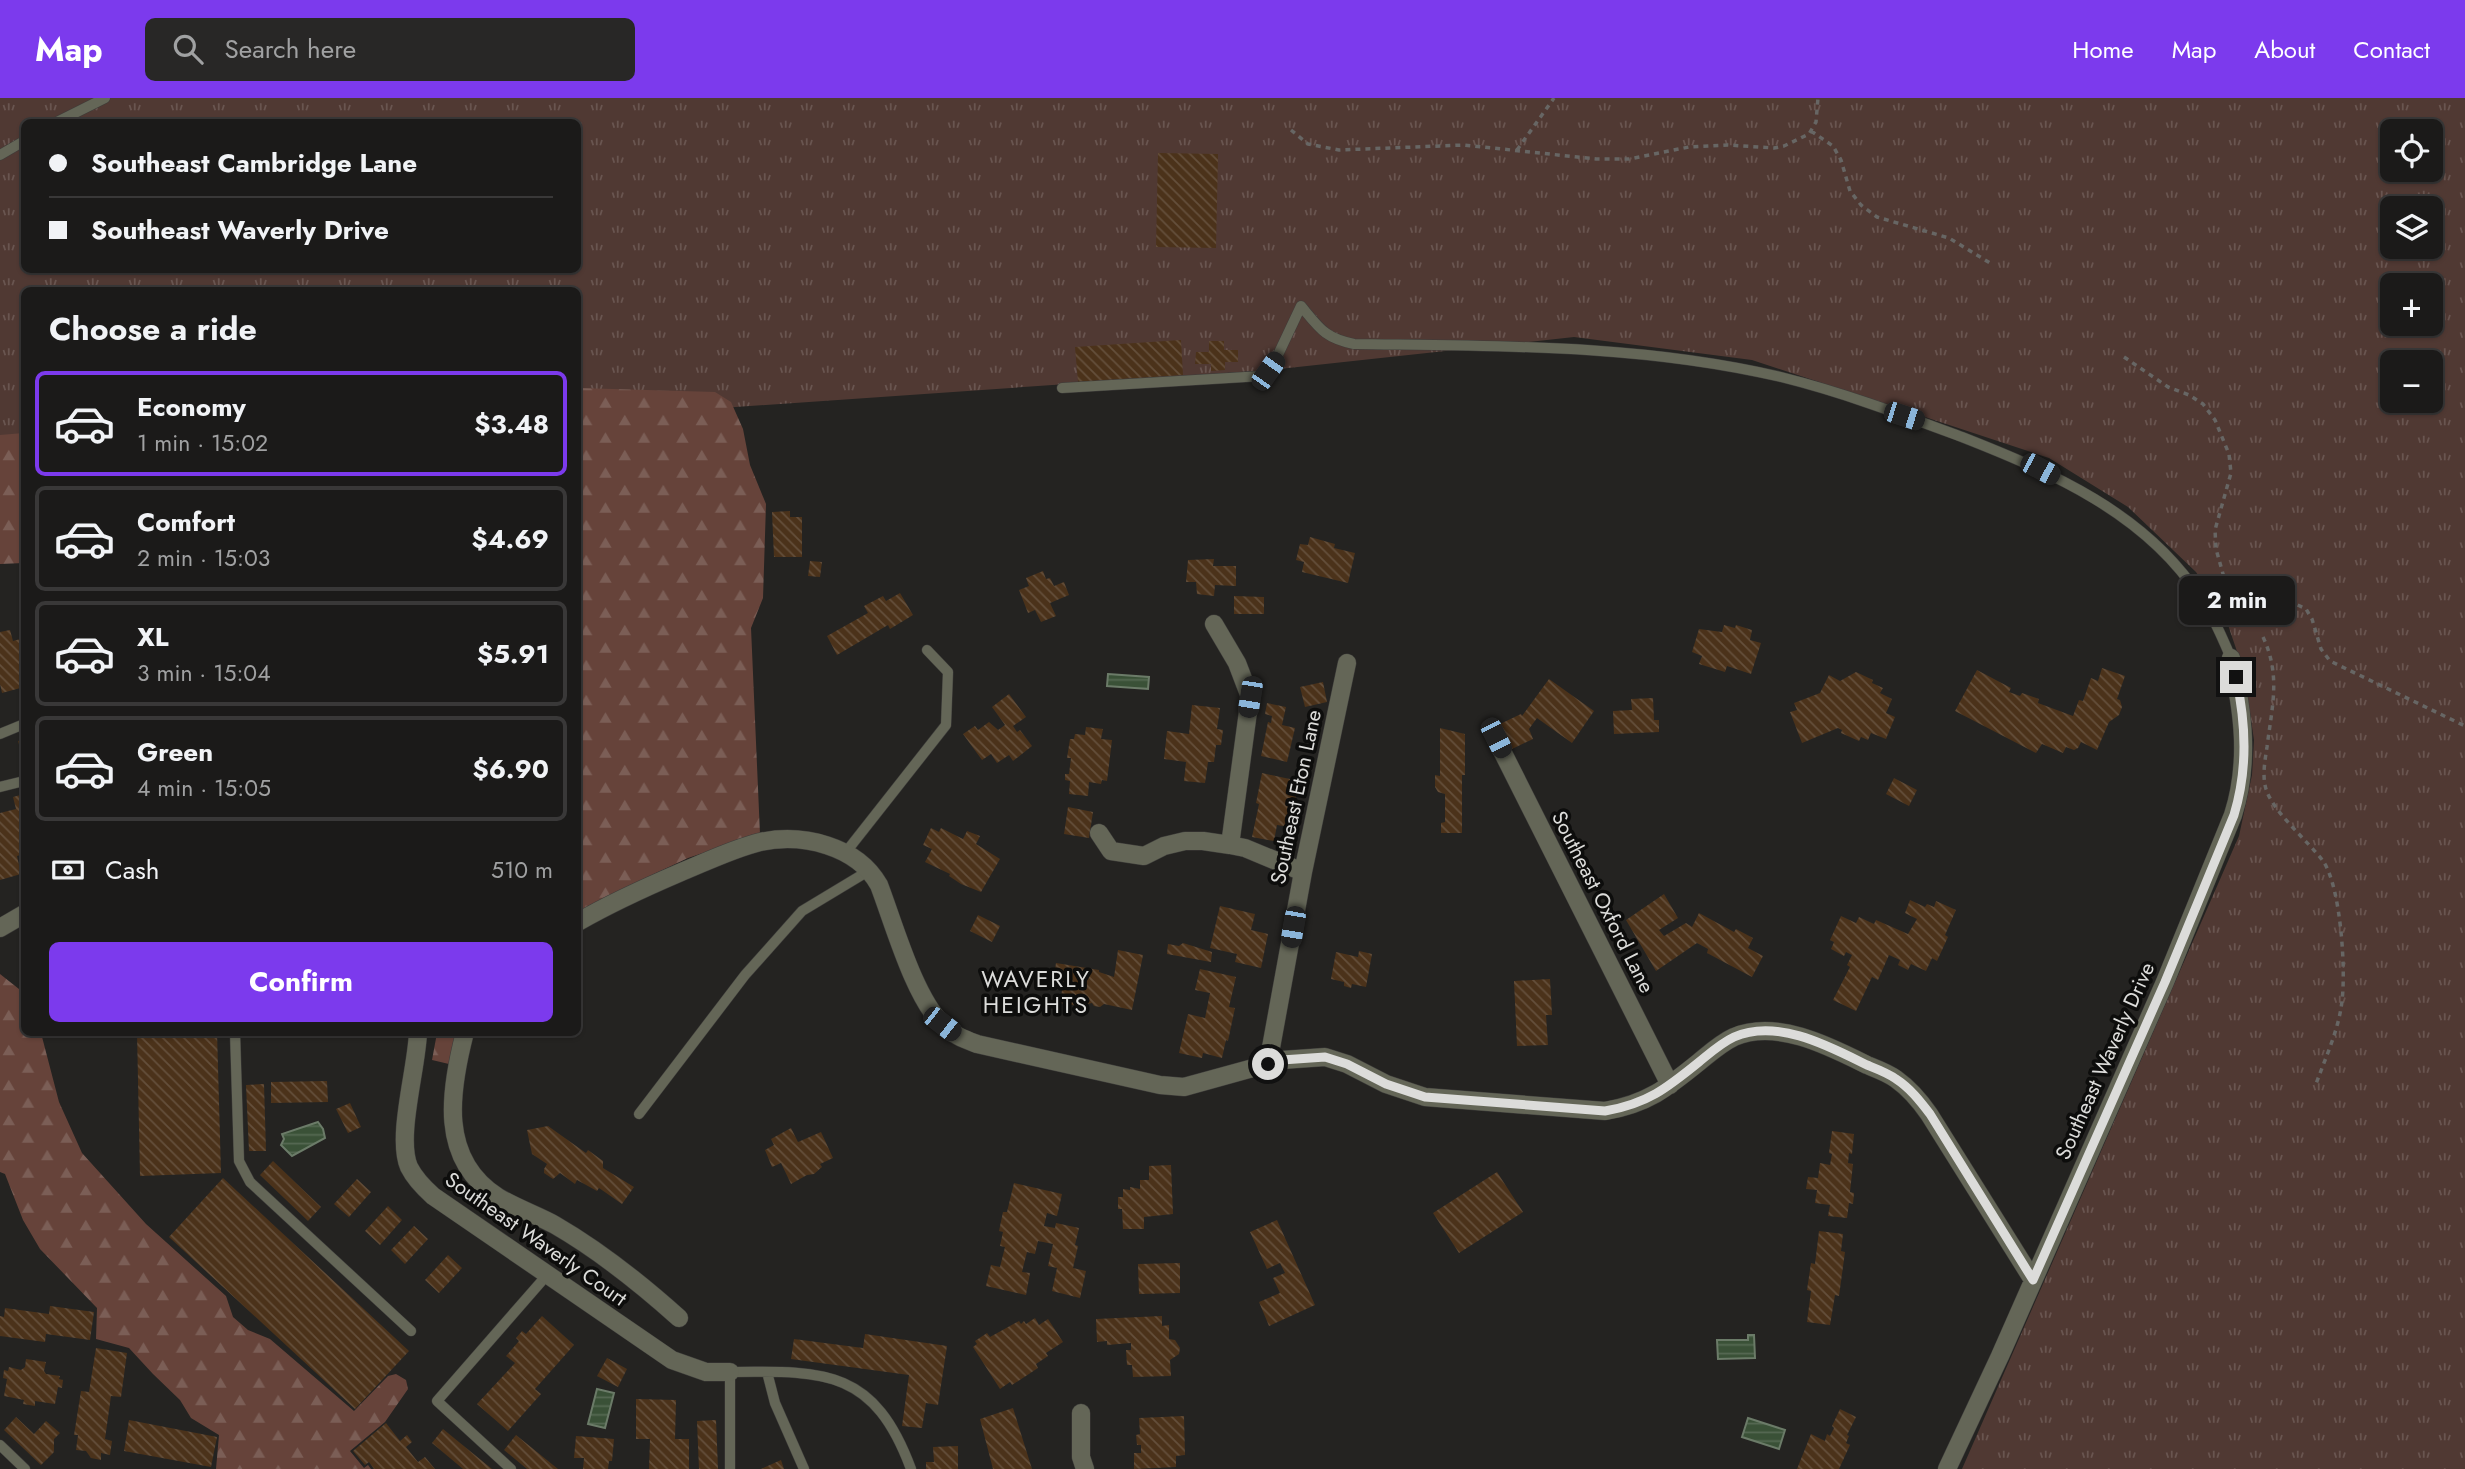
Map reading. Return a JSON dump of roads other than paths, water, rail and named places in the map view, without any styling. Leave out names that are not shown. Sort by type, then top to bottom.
[{"type":"street","points":[[1214,624],[1237,663],[1250,697],[1230,845]]},
{"type":"street","name":"Southeast Waverly Drive","points":[[1947,1469],[2165,982],[2234,815],[2244,753],[2243,720],[2231,658]]},
{"type":"street","name":"Southeast Eton Lane","points":[[1268,1064],[1303,872],[1347,663]]},
{"type":"street","name":"Southeast Oxford Lane","points":[[1496,738],[1670,1085]]},
{"type":"street","points":[[1099,833],[1111,851],[1144,856],[1164,846],[1185,841],[1203,841],[1245,848],[1303,872]]},
{"type":"street","points":[[581,920],[617,899],[733,850],[763,842],[809,841],[846,852],[871,869],[925,998],[942,1024],[958,1037],[977,1044],[1160,1085],[1184,1087],[1282,1060],[1325,1057],[1386,1084],[1425,1097],[1605,1111],[1630,1107],[1670,1085],[1732,1038],[1750,1031],[1807,1038],[1896,1078],[1916,1097],[1930,1114],[2033,1280]]},
{"type":"street","points":[[0,928],[21,916]]},
{"type":"street","name":"Southeast Waverly Court","points":[[418,1036],[404,1141],[408,1165],[420,1185],[672,1360],[706,1372],[730,1372]]},
{"type":"street","points":[[464,1036],[456,1067],[452,1117],[457,1146],[472,1173],[498,1197],[555,1225],[607,1258],[679,1318]]},
{"type":"street","points":[[1081,1413],[1081,1457],[1085,1469]]},
{"type":"lane","points":[[63,119],[105,98]]},
{"type":"lane","points":[[0,155],[21,143]]},
{"type":"lane","points":[[1062,388],[1262,376],[1276,359],[1301,306],[1333,340],[1354,344],[1578,349],[1648,355],[1781,377],[1925,423],[2040,469],[2081,490],[2129,521],[2180,571],[2199,594],[2215,621],[2231,658]]},
{"type":"lane","points":[[846,852],[946,725],[948,672],[927,650]]},
{"type":"lane","points":[[0,734],[21,725]]},
{"type":"lane","points":[[0,787],[21,782]]},
{"type":"lane","points":[[639,1114],[745,975],[802,911],[871,869]]},
{"type":"lane","points":[[235,1036],[239,1161],[250,1182],[411,1331]]},
{"type":"lane","points":[[511,1469],[437,1401],[547,1275]]},
{"type":"lane","points":[[730,1469],[730,1372],[820,1376],[846,1383],[868,1397],[887,1418],[900,1440],[911,1469]]},
{"type":"lane","points":[[766,1372],[775,1403],[804,1469]]},
{"type":"lane","points":[[0,1445],[25,1469]]},
{"type":"district","name":"WAVERLY HEIGHTS","points":[[1036,992]]}]
